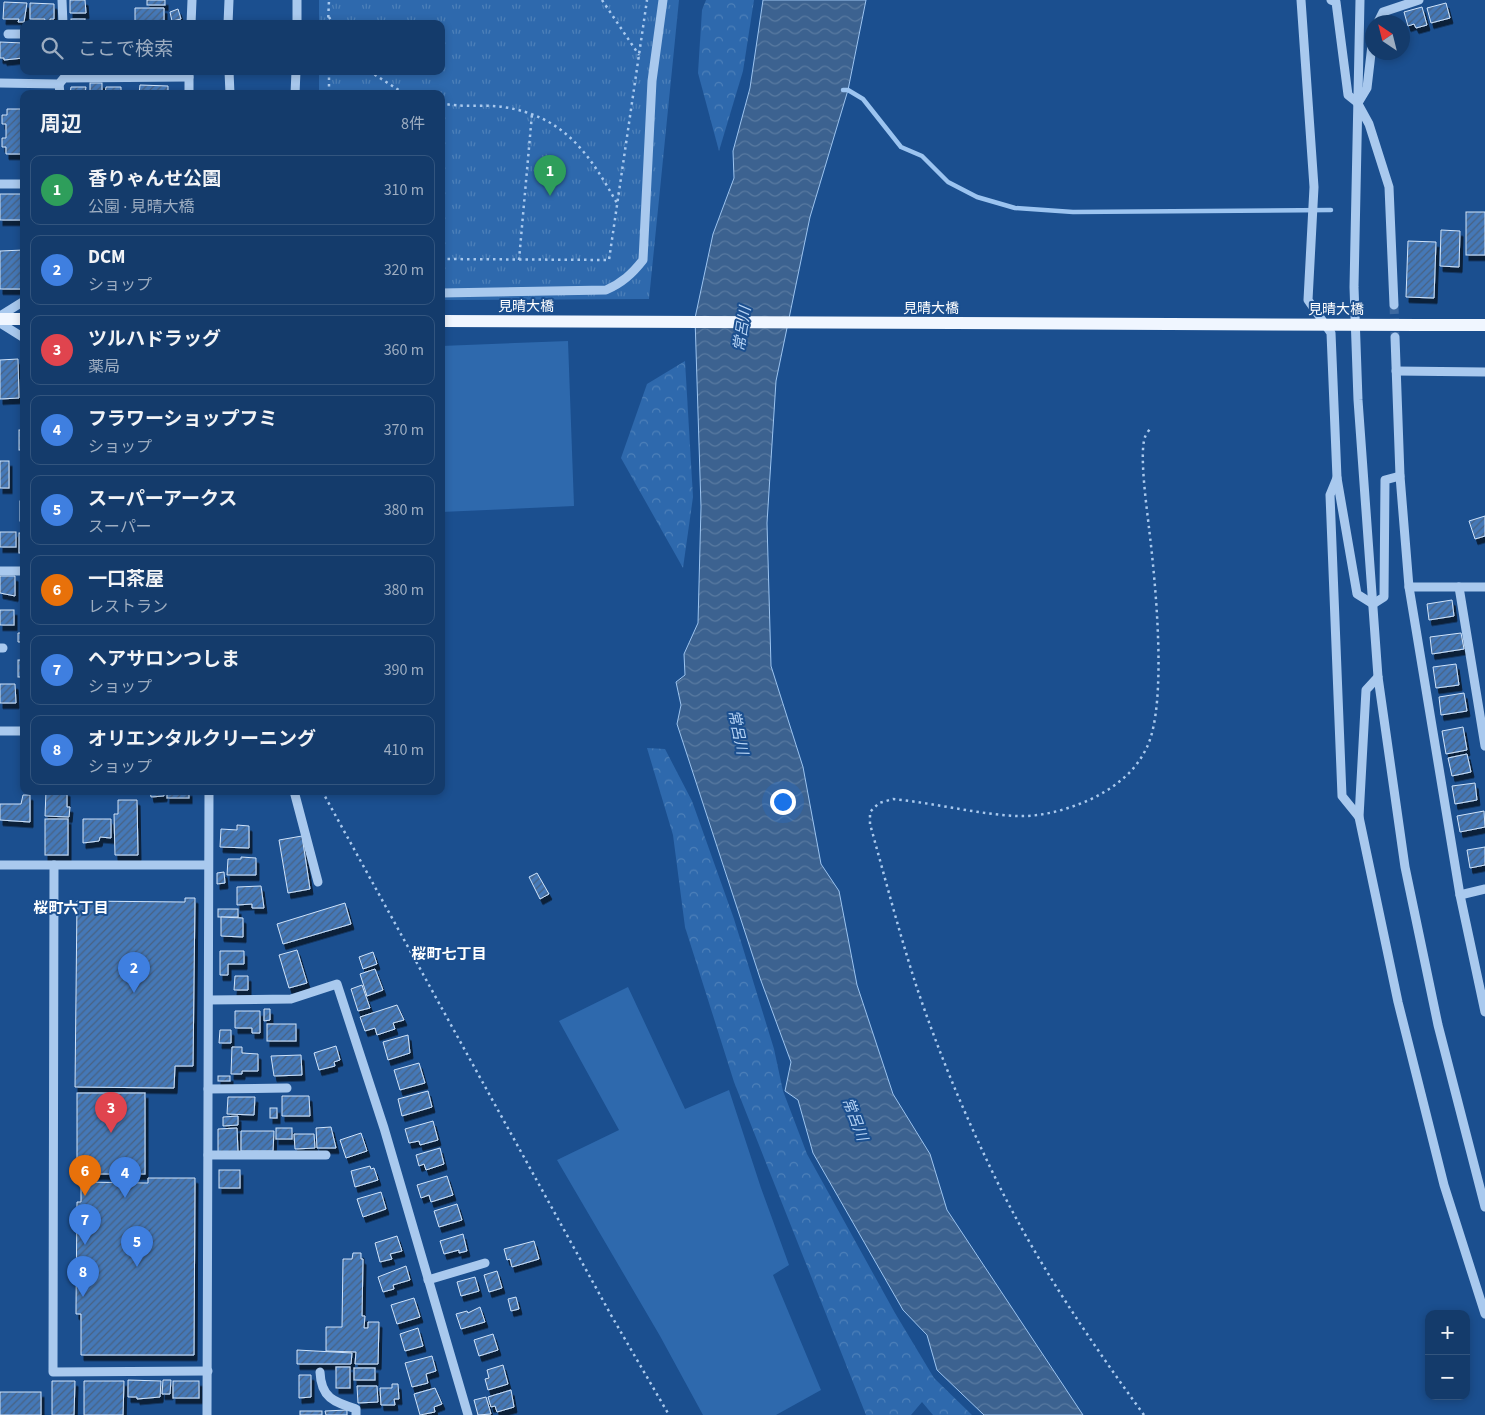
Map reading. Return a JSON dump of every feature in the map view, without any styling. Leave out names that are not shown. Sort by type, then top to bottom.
[{"type":"main road","points":[[0,319],[20,319]]},
{"type":"main road","name":"見晴大橋","points":[[445,321],[1485,325]]},
{"type":"street","points":[[62,0],[63,20]]},
{"type":"street","points":[[191,20],[192,0]]},
{"type":"street","points":[[228,20],[229,0]]},
{"type":"street","points":[[297,0],[297,20]]},
{"type":"street","points":[[445,294],[606,290],[619,285],[632,275],[643,260],[652,81],[663,0]]},
{"type":"street","points":[[1301,0],[1314,187],[1308,300],[1331,333],[1337,478],[1357,594],[1373,604]]},
{"type":"street","points":[[1331,0],[1336,2],[1348,95],[1358,103],[1369,124],[1389,187],[1394,305]]},
{"type":"street","points":[[1360,0],[1354,287],[1358,400],[1378,676],[1405,867],[1438,1025],[1485,1207]]},
{"type":"street","points":[[1382,15],[1384,12],[1419,0]]},
{"type":"street","points":[[8,34],[20,34]]},
{"type":"street","points":[[1358,103],[1367,88],[1370,60]]},
{"type":"street","points":[[0,83],[63,78],[158,75]]},
{"type":"street","points":[[189,75],[190,90]]},
{"type":"street","points":[[229,75],[230,90]]},
{"type":"street","points":[[296,75],[296,90]]},
{"type":"street","points":[[0,184],[20,184]]},
{"type":"street","points":[[20,304],[0,319],[20,335]]},
{"type":"street","points":[[1395,338],[1400,476],[1409,587],[1460,895],[1485,1012]]},
{"type":"street","points":[[1396,371],[1485,372]]},
{"type":"street","points":[[1373,604],[1384,597],[1385,480],[1400,476]]},
{"type":"street","points":[[1337,478],[1330,495],[1342,796],[1359,817]]},
{"type":"street","points":[[0,570],[20,571]]},
{"type":"street","points":[[1409,587],[1485,587]]},
{"type":"street","points":[[1459,587],[1485,746]]},
{"type":"street","points":[[1378,676],[1366,690],[1359,817],[1398,1002],[1444,1185],[1485,1314]]},
{"type":"street","points":[[0,731],[20,731]]},
{"type":"street","points":[[207,1415],[209,795]]},
{"type":"street","points":[[295,795],[318,882]]},
{"type":"street","points":[[0,865],[208,866]]},
{"type":"street","points":[[54,865],[53,1372],[208,1371]]},
{"type":"street","points":[[1460,895],[1485,888]]},
{"type":"street","points":[[208,1000],[290,999],[338,984],[384,1128],[468,1415]]},
{"type":"street","points":[[208,1089],[288,1088]]},
{"type":"street","points":[[208,1155],[326,1155]]},
{"type":"street","points":[[428,1280],[485,1263]]},
{"type":"street","points":[[320,1372],[321,1384],[333,1401],[356,1409],[356,1415]]},
{"type":"path","points":[[328,20],[329,0]]},
{"type":"path","points":[[602,0],[639,55]]},
{"type":"path","points":[[445,259],[609,260],[646,0]]},
{"type":"path","points":[[328,16],[330,20]]},
{"type":"path","points":[[329,75],[329,90]]},
{"type":"path","points":[[375,75],[399,90]]},
{"type":"path","points":[[445,103],[503,107],[532,114],[551,123],[570,136],[586,153],[618,205]]},
{"type":"path","points":[[519,260],[532,114]]},
{"type":"path","points":[[1144,1415],[1067,1303],[1021,1227],[992,1172],[953,1083],[916,985],[870,824],[870,812],[878,803],[893,799],[1017,816],[1049,814],[1077,805],[1106,792],[1130,773],[1148,746],[1157,709],[1158,645],[1154,568],[1144,480],[1144,438],[1151,428]]},
{"type":"path","points":[[324,795],[611,1315],[669,1415]]},
{"type":"green space","points":[[319,0],[679,0],[649,299],[445,300],[445,90],[319,90],[319,75],[445,75],[445,20],[319,20]]},
{"type":"green space","points":[[706,0],[754,0],[743,71],[719,151],[698,73],[702,10]]},
{"type":"green space","points":[[568,341],[574,506],[445,512],[445,346]]},
{"type":"green space","points":[[685,361],[693,497],[683,568],[621,458],[647,384]]},
{"type":"green space","points":[[647,748],[665,749],[692,801],[734,919],[774,1049],[783,1091],[807,1154],[895,1313],[934,1378],[972,1415],[933,1415],[922,1402],[911,1415],[866,1415],[734,1082],[685,927],[673,835]]},
{"type":"green space","points":[[628,987],[685,1109],[729,1090],[761,1188],[789,1265],[773,1275],[821,1390],[776,1415],[703,1415],[660,1336],[557,1160],[619,1130],[559,1021]]},
{"type":"water","name":"常呂川","points":[[763,0],[866,0],[848,90],[810,217],[776,381],[767,523],[771,666],[803,767],[821,864],[839,891],[857,985],[893,1094],[930,1154],[947,1210],[1083,1415],[984,1415],[937,1370],[927,1335],[903,1310],[813,1153],[798,1100],[785,1091],[791,1062],[760,978],[677,724],[681,705],[676,682],[685,675],[684,654],[698,623],[701,507],[695,318],[713,234],[734,178],[733,151],[750,88]]},
{"type":"building","points":[[70,0],[85,0],[86,13],[70,13]]},
{"type":"building","points":[[147,0],[165,0],[165,5],[147,5]]},
{"type":"building","points":[[4,2],[27,3],[24,20],[18,22],[19,19],[3,19]]},
{"type":"building","points":[[30,3],[54,4],[54,19],[30,19]]},
{"type":"building","points":[[1446,3],[1450,18],[1431,23],[1427,8]]},
{"type":"building","points":[[1422,7],[1427,25],[1416,28],[1414,24],[1410,25],[1410,15],[1405,15],[1404,12]]},
{"type":"building","points":[[135,8],[164,8],[164,20],[135,20]]},
{"type":"building","points":[[178,9],[181,19],[172,20],[170,12]]},
{"type":"building","points":[[0,42],[20,43],[20,58],[4,60],[4,58],[0,58]]},
{"type":"building","points":[[90,83],[102,83],[102,90],[90,90]]},
{"type":"building","points":[[140,85],[168,86],[168,90],[139,90]]},
{"type":"building","points":[[71,87],[86,87],[86,90],[71,90]]},
{"type":"building","points":[[106,87],[121,87],[121,90],[106,90]]},
{"type":"building","points":[[7,109],[20,109],[20,154],[6,154],[6,147],[2,147],[2,138],[6,138],[6,124],[2,124],[2,115],[7,115]]},
{"type":"building","points":[[0,194],[20,194],[20,220],[0,220]]},
{"type":"building","points":[[1466,212],[1485,212],[1485,255],[1466,255]]},
{"type":"building","points":[[1441,230],[1460,231],[1459,267],[1440,266]]},
{"type":"building","points":[[1408,241],[1436,242],[1434,298],[1406,297]]},
{"type":"building","points":[[20,250],[20,289],[0,289],[0,251]]},
{"type":"building","points":[[18,359],[19,398],[0,399],[0,360]]},
{"type":"building","points":[[19,430],[20,430],[20,450]]},
{"type":"building","points":[[0,461],[9,461],[9,488],[0,488]]},
{"type":"building","points":[[1485,516],[1485,536],[1475,539],[1469,521]]},
{"type":"building","points":[[0,532],[16,532],[16,547],[0,547]]},
{"type":"building","points":[[19,533],[20,533],[20,553]]},
{"type":"building","points":[[0,576],[15,576],[15,596],[0,593]]},
{"type":"building","points":[[1452,600],[1454,616],[1429,620],[1427,604]]},
{"type":"building","points":[[0,610],[14,610],[14,625],[0,625]]},
{"type":"building","points":[[18,633],[20,633],[20,642],[18,642]]},
{"type":"building","points":[[1461,633],[1464,649],[1432,654],[1430,637]]},
{"type":"building","points":[[18,660],[20,660],[20,677],[18,677]]},
{"type":"building","points":[[1456,664],[1459,685],[1436,688],[1433,667]]},
{"type":"building","points":[[0,684],[15,684],[16,703],[0,703]]},
{"type":"building","points":[[1464,693],[1467,711],[1441,715],[1439,697]]},
{"type":"building","points":[[1463,727],[1467,750],[1446,754],[1442,731]]},
{"type":"building","points":[[1467,754],[1471,772],[1452,776],[1448,758]]},
{"type":"building","points":[[1475,783],[1477,800],[1455,804],[1452,786]]},
{"type":"building","points":[[23,795],[30,795],[30,822],[0,820],[0,804],[21,804]]},
{"type":"building","points":[[46,795],[67,795],[67,807],[70,807],[69,817],[45,816]]},
{"type":"building","points":[[151,795],[164,795],[164,796],[151,797]]},
{"type":"building","points":[[167,795],[189,795],[189,798],[167,798]]},
{"type":"building","points":[[118,800],[137,800],[138,855],[115,855],[114,814],[118,814]]},
{"type":"building","points":[[1484,811],[1485,827],[1460,832],[1457,816]]},
{"type":"building","points":[[45,819],[68,819],[68,855],[45,855]]},
{"type":"building","points":[[83,819],[111,819],[111,838],[100,837],[99,841],[83,843]]},
{"type":"building","points":[[237,825],[249,826],[249,848],[220,847],[221,829],[237,830]]},
{"type":"building","points":[[302,836],[310,889],[288,893],[279,840]]},
{"type":"building","points":[[1485,847],[1485,865],[1470,868],[1467,850]]},
{"type":"building","points":[[241,857],[256,858],[256,875],[227,875],[228,859],[241,859]]},
{"type":"building","points":[[224,872],[225,883],[217,884],[217,873]]},
{"type":"building","points":[[537,873],[549,894],[540,899],[529,877]]},
{"type":"building","points":[[261,886],[264,908],[252,908],[252,904],[237,905],[237,887]]},
{"type":"building","points":[[185,898],[195,898],[193,1066],[175,1066],[174,1088],[75,1087],[77,901],[185,902]]},
{"type":"building","points":[[345,903],[351,924],[283,944],[277,924]]},
{"type":"building","points":[[218,909],[238,909],[238,917],[218,917]]},
{"type":"building","points":[[221,917],[243,918],[243,937],[221,936]]},
{"type":"building","points":[[297,950],[307,983],[289,988],[279,955]]},
{"type":"building","points":[[220,951],[244,951],[244,964],[228,964],[228,975],[220,975]]},
{"type":"building","points":[[373,952],[377,964],[363,969],[359,957]]},
{"type":"building","points":[[375,969],[383,990],[367,996],[360,974]]},
{"type":"building","points":[[235,976],[248,976],[248,990],[234,990]]},
{"type":"building","points":[[362,985],[370,1008],[358,1011],[351,989]]},
{"type":"building","points":[[397,1005],[404,1020],[393,1023],[395,1029],[377,1035],[375,1028],[365,1031],[360,1017]]},
{"type":"building","points":[[264,1009],[270,1009],[270,1020],[264,1021]]},
{"type":"building","points":[[235,1011],[260,1011],[260,1033],[252,1033],[252,1028],[235,1028]]},
{"type":"building","points":[[267,1024],[296,1024],[296,1041],[267,1041]]},
{"type":"building","points":[[220,1030],[231,1030],[231,1043],[219,1043]]},
{"type":"building","points":[[408,1035],[410,1053],[388,1060],[383,1042]]},
{"type":"building","points":[[336,1046],[340,1060],[334,1062],[335,1066],[319,1070],[314,1053]]},
{"type":"building","points":[[232,1047],[242,1047],[242,1053],[258,1054],[258,1071],[242,1071],[242,1074],[231,1074]]},
{"type":"building","points":[[301,1055],[302,1075],[274,1076],[271,1056]]},
{"type":"building","points":[[419,1063],[425,1083],[400,1090],[394,1070]]},
{"type":"building","points":[[218,1076],[230,1076],[230,1081],[218,1081]]},
{"type":"building","points":[[428,1091],[432,1107],[402,1116],[398,1099]]},
{"type":"building","points":[[77,1093],[145,1093],[145,1174],[77,1174]]},
{"type":"building","points":[[282,1096],[309,1096],[310,1116],[282,1116]]},
{"type":"building","points":[[228,1097],[255,1097],[254,1115],[227,1114]]},
{"type":"building","points":[[270,1108],[277,1108],[277,1118],[270,1118]]},
{"type":"building","points":[[238,1116],[238,1125],[223,1126],[223,1117]]},
{"type":"building","points":[[433,1121],[438,1140],[420,1145],[419,1141],[409,1143],[405,1129]]},
{"type":"building","points":[[331,1127],[336,1148],[317,1148],[316,1128]]},
{"type":"building","points":[[237,1128],[238,1152],[218,1152],[218,1129]]},
{"type":"building","points":[[276,1128],[292,1128],[292,1139],[276,1139]]},
{"type":"building","points":[[241,1131],[274,1131],[273,1151],[241,1151]]},
{"type":"building","points":[[361,1133],[367,1151],[346,1158],[340,1140]]},
{"type":"building","points":[[294,1134],[314,1134],[315,1148],[295,1149]]},
{"type":"building","points":[[440,1148],[444,1164],[426,1170],[424,1164],[419,1166],[416,1155]]},
{"type":"building","points":[[370,1166],[371,1169],[374,1168],[378,1180],[355,1187],[351,1171]]},
{"type":"building","points":[[219,1170],[240,1170],[240,1188],[219,1188]]},
{"type":"building","points":[[447,1176],[453,1195],[431,1202],[429,1195],[421,1198],[417,1185]]},
{"type":"building","points":[[148,1178],[195,1178],[194,1355],[81,1355],[81,1314],[76,1314],[76,1307],[77,1202],[81,1202],[81,1182],[148,1183]]},
{"type":"building","points":[[381,1192],[386,1209],[363,1217],[357,1199]]},
{"type":"building","points":[[457,1204],[462,1220],[439,1227],[434,1211]]},
{"type":"building","points":[[463,1234],[467,1251],[459,1253],[459,1250],[444,1254],[440,1241]]},
{"type":"building","points":[[397,1236],[402,1251],[390,1254],[392,1259],[380,1262],[375,1243]]},
{"type":"building","points":[[534,1241],[539,1259],[512,1267],[510,1259],[507,1260],[504,1249]]},
{"type":"building","points":[[353,1253],[361,1253],[361,1259],[363,1259],[362,1316],[365,1316],[364,1328],[368,1328],[368,1322],[379,1322],[378,1364],[355,1364],[356,1352],[326,1351],[326,1327],[342,1327],[343,1259],[352,1259]]},
{"type":"building","points":[[406,1266],[410,1280],[393,1285],[394,1289],[383,1292],[378,1277]]},
{"type":"building","points":[[497,1271],[502,1288],[489,1292],[484,1275]]},
{"type":"building","points":[[475,1277],[479,1291],[461,1296],[457,1282]]},
{"type":"building","points":[[516,1297],[519,1309],[511,1311],[508,1299]]},
{"type":"building","points":[[414,1298],[420,1317],[397,1324],[391,1305]]},
{"type":"building","points":[[480,1307],[485,1322],[461,1329],[456,1314],[467,1311],[468,1313]]},
{"type":"building","points":[[418,1328],[423,1346],[405,1351],[400,1334]]},
{"type":"building","points":[[493,1334],[498,1350],[479,1356],[474,1340]]},
{"type":"building","points":[[297,1350],[352,1353],[351,1364],[297,1364]]},
{"type":"building","points":[[432,1356],[436,1371],[426,1374],[428,1383],[412,1387],[405,1363]]},
{"type":"building","points":[[503,1365],[508,1384],[488,1390],[485,1379],[489,1378],[487,1370]]},
{"type":"building","points":[[336,1367],[350,1367],[350,1388],[336,1388]]},
{"type":"building","points":[[354,1368],[375,1368],[375,1380],[354,1380]]},
{"type":"building","points":[[299,1375],[311,1375],[311,1397],[299,1398]]},
{"type":"building","points":[[128,1380],[161,1381],[160,1397],[137,1399],[137,1397],[128,1397]]},
{"type":"building","points":[[163,1380],[171,1380],[170,1394],[162,1394]]},
{"type":"building","points":[[52,1381],[75,1381],[74,1415],[52,1415]]},
{"type":"building","points":[[84,1381],[124,1381],[123,1415],[84,1415]]},
{"type":"building","points":[[173,1381],[199,1381],[199,1398],[173,1398]]},
{"type":"building","points":[[392,1384],[398,1384],[399,1399],[394,1399],[395,1405],[381,1405],[380,1388],[392,1388]]},
{"type":"building","points":[[357,1386],[377,1386],[378,1402],[358,1403]]},
{"type":"building","points":[[435,1388],[442,1404],[434,1407],[435,1412],[420,1415],[414,1394]]},
{"type":"building","points":[[511,1390],[514,1407],[497,1412],[495,1406],[491,1407],[488,1397]]},
{"type":"building","points":[[0,1392],[41,1392],[41,1415],[0,1415]]},
{"type":"building","points":[[486,1397],[491,1414],[478,1415],[474,1400]]},
{"type":"building","points":[[347,1410],[347,1415],[326,1415],[325,1411]]},
{"type":"building","points":[[300,1411],[322,1411],[322,1415],[300,1415]]},
{"type":"waterway","points":[[843,90],[848,90],[863,99],[901,147],[922,156],[948,182],[977,197],[1015,208],[1073,212],[1331,210]]},
{"type":"tunnel","points":[[1394,305],[1395,337]]},
{"type":"place","name":"香りゃんせ公園","points":[[550,196]]},
{"type":"place","name":"DCM","points":[[134,993]]},
{"type":"place","name":"ツルハドラッグ","points":[[111,1133]]},
{"type":"place","name":"一口茶屋","points":[[85,1196]]},
{"type":"place","name":"フラワーショップフミ","points":[[125,1198]]},
{"type":"place","name":"ヘアサロンつしま","points":[[85,1245]]},
{"type":"place","name":"スーパーアークス","points":[[137,1267]]},
{"type":"place","name":"オリエンタルクリーニング","points":[[83,1297]]},
{"type":"district","name":"桜町六丁目","points":[[71,908]]},
{"type":"district","name":"桜町七丁目","points":[[449,954]]}]
